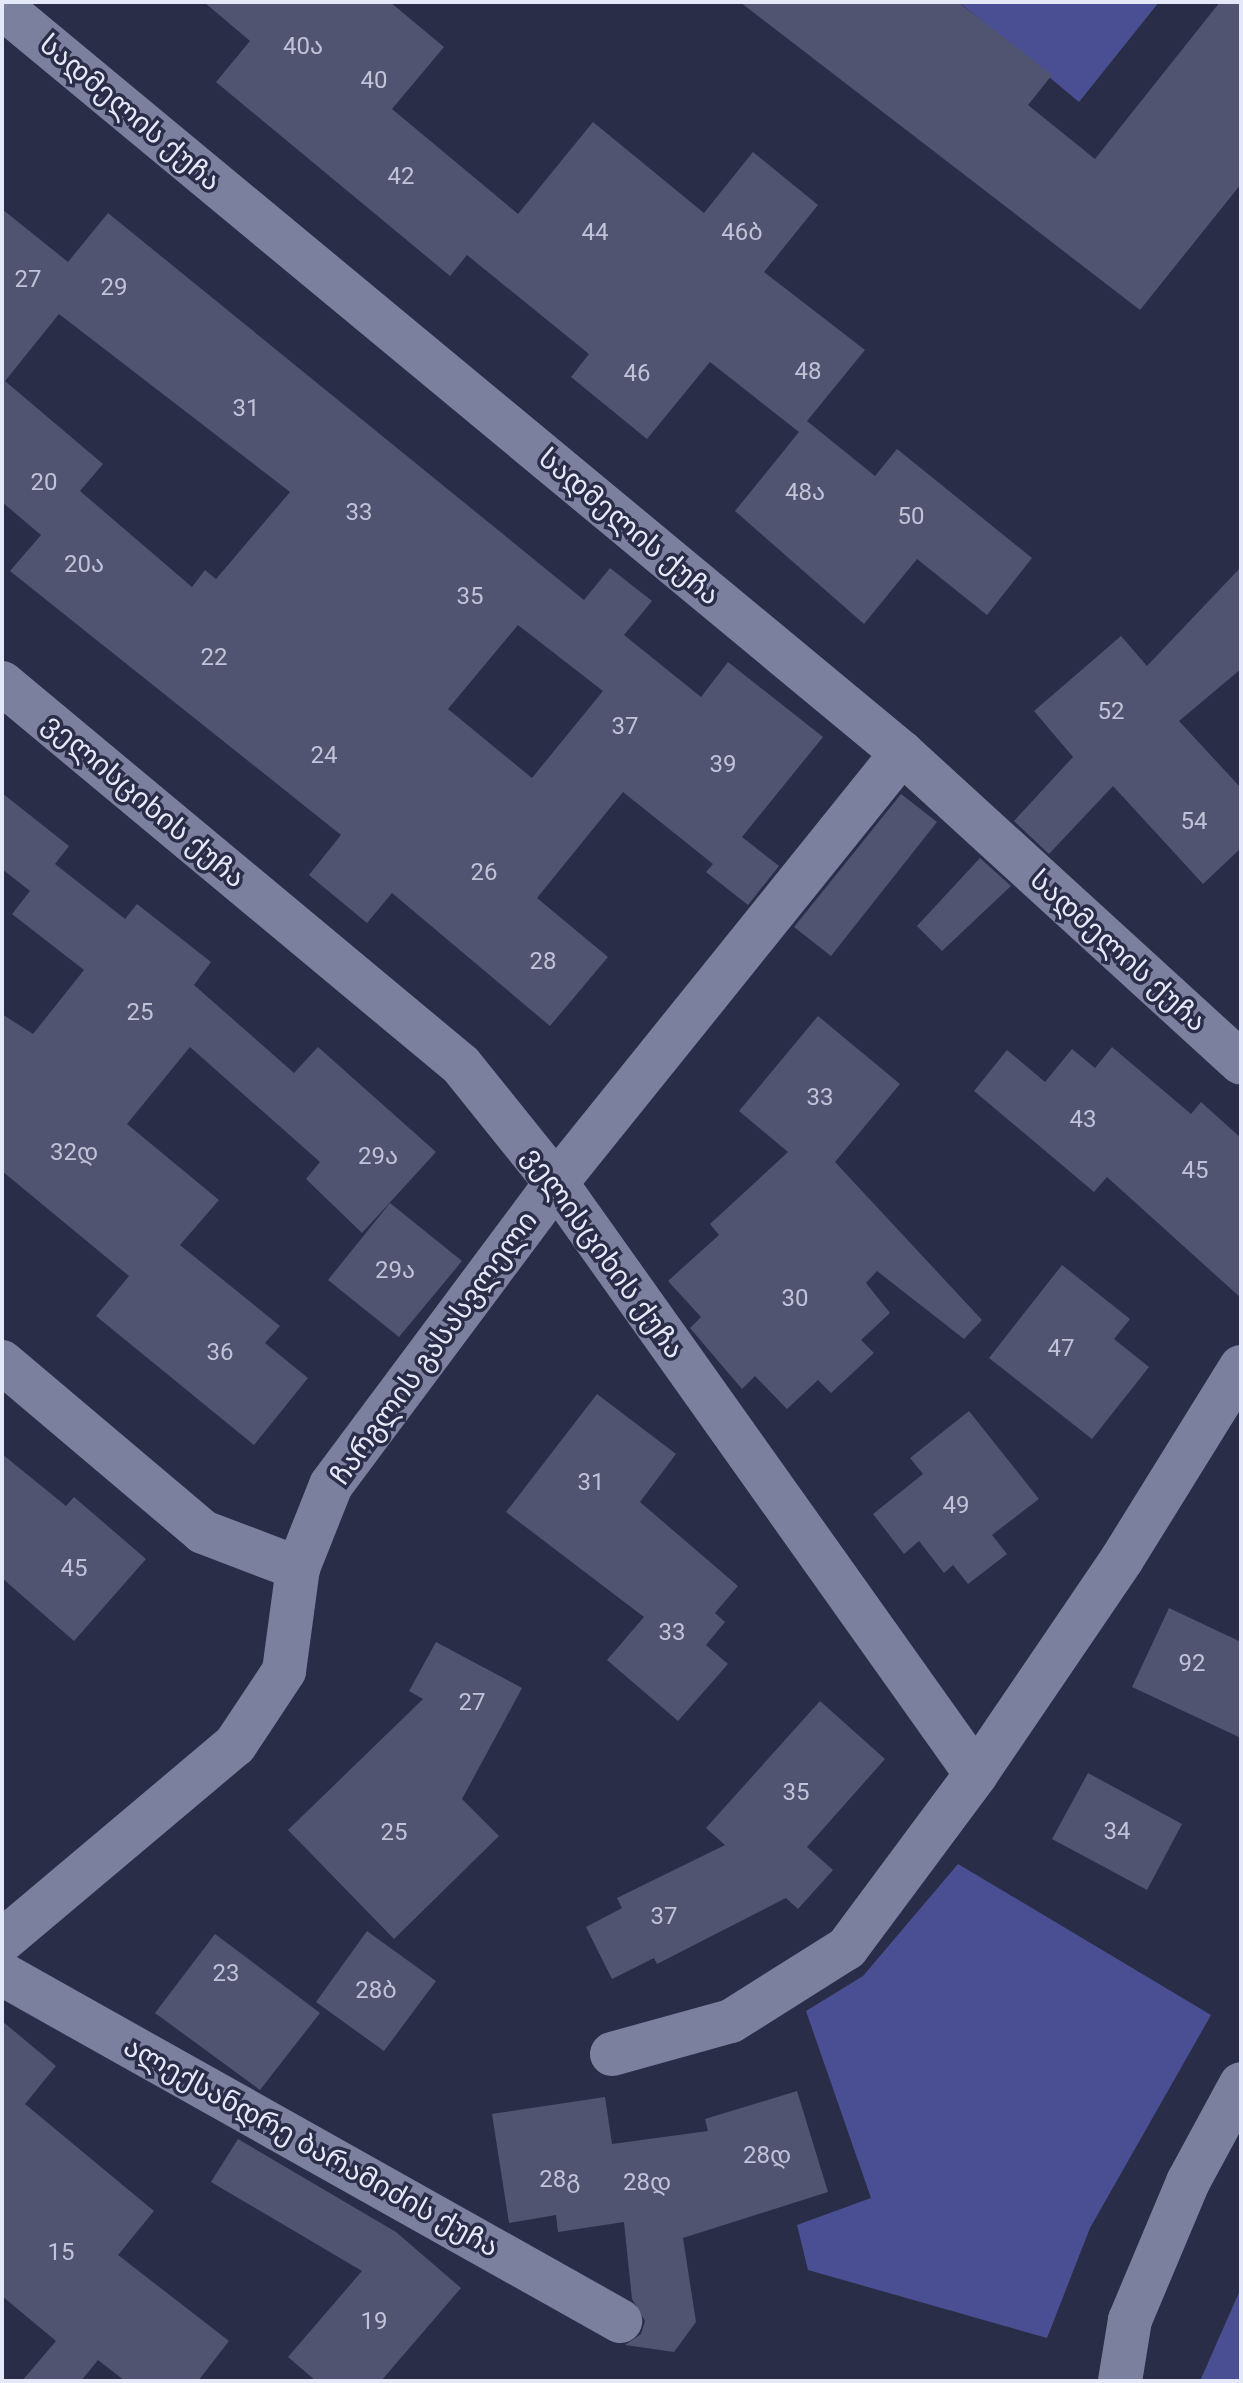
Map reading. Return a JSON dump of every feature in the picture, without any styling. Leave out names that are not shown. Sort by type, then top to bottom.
[{"type":"street","name":"სადმელის ქუჩა","points":[[2,7],[902,753],[1241,1063]]},
{"type":"street","name":"ველისციხის ქუჩა","points":[[2,683],[461,1065],[556,1183],[976,1774]]},
{"type":"street","name":"ჩარგლის გასასვლელი","points":[[2,1941],[235,1745],[284,1671],[298,1568],[331,1485],[556,1183],[902,753]]},
{"type":"street","points":[[2,1362],[203,1532],[298,1568]]},
{"type":"street","points":[[612,2054],[731,2021],[847,1948],[976,1774],[1122,1559],[1241,1367]]},
{"type":"street","name":"ალექსანდრე ბარამიძის ქუჩა","points":[[2,1974],[620,2321]]},
{"type":"street","points":[[1120,2381],[1130,2320],[1188,2182],[1241,2084]]},
{"type":"shaded area","points":[[959,2],[1159,2],[1079,102]]},
{"type":"shaded area","points":[[958,1864],[1211,2015],[1090,2228],[1047,2338],[808,2270],[797,2225],[871,2198],[806,2011],[863,1976]]},
{"type":"shaded area","points":[[1241,2288],[1241,2381],[1200,2381]]},
{"type":"building","points":[[204,2],[390,2],[444,47],[392,109],[518,214],[593,122],[704,213],[753,152],[818,205],[764,272],[865,350],[807,421],[875,476],[897,449],[1032,558],[987,615],[917,559],[864,624],[735,511],[799,432],[710,362],[647,439],[571,377],[589,354],[467,255],[450,276],[216,82],[250,41]]},
{"type":"building","points":[[740,2],[958,2],[1052,75],[1028,105],[1095,159],[1220,2],[1241,2],[1241,184],[1140,310]]},
{"type":"building","points":[[2,209],[68,262],[108,213],[584,600],[610,568],[652,601],[624,635],[701,697],[728,662],[823,737],[742,837],[779,866],[748,905],[706,872],[713,864],[623,792],[537,898],[608,957],[550,1026],[392,893],[367,923],[309,875],[341,835],[10,571],[41,535],[2,502]],"holes":[[[59,314],[290,492],[216,579],[205,570],[192,587],[80,491],[103,464],[5,381]],[[518,625],[603,691],[532,778],[448,709]]]},
{"type":"building","points":[[1241,567],[1241,669],[1179,721],[1241,788],[1241,848],[1203,884],[1113,786],[1049,854],[1014,821],[1073,757],[1034,711],[1121,636],[1147,666]]},
{"type":"building","points":[[2,793],[69,846],[55,864],[125,919],[137,904],[211,962],[194,985],[294,1073],[318,1047],[436,1152],[362,1233],[306,1179],[320,1162],[190,1047],[127,1124],[219,1200],[180,1245],[280,1326],[265,1343],[308,1378],[254,1445],[96,1316],[129,1276],[2,1171],[2,1014],[33,1034],[84,970],[12,914],[30,891],[2,869]]},
{"type":"building","points":[[901,794],[937,822],[831,956],[794,927]]},
{"type":"building","points":[[980,858],[1011,886],[942,951],[917,926]]},
{"type":"building","points":[[818,1016],[900,1084],[835,1162],[982,1320],[964,1339],[877,1271],[866,1283],[890,1313],[861,1340],[874,1353],[831,1393],[818,1380],[787,1409],[755,1376],[742,1389],[690,1328],[701,1317],[668,1281],[719,1235],[710,1224],[788,1152],[739,1111]]},
{"type":"building","points":[[1112,1047],[1191,1114],[1201,1102],[1241,1138],[1241,1298],[1107,1177],[1094,1192],[974,1091],[1007,1050],[1045,1082],[1072,1049],[1095,1068]]},
{"type":"building","points":[[390,1203],[462,1261],[399,1337],[328,1280]]},
{"type":"building","points":[[1062,1265],[1130,1319],[1114,1339],[1149,1367],[1092,1439],[989,1358]]},
{"type":"building","points":[[597,1394],[676,1454],[640,1502],[738,1586],[715,1613],[725,1622],[706,1645],[728,1664],[678,1721],[607,1660],[644,1617],[506,1512]]},
{"type":"building","points":[[969,1411],[1039,1499],[992,1535],[1007,1554],[968,1584],[953,1565],[944,1573],[919,1541],[904,1554],[873,1514],[923,1474],[910,1458]]},
{"type":"building","points":[[2,1454],[66,1506],[74,1497],[146,1559],[74,1641],[2,1578]]},
{"type":"building","points":[[1169,1608],[1241,1642],[1241,1738],[1132,1687]]},
{"type":"building","points":[[436,1642],[522,1688],[462,1799],[499,1836],[394,1939],[288,1830],[423,1699],[409,1691]]},
{"type":"building","points":[[820,1701],[885,1759],[807,1847],[833,1870],[798,1909],[786,1898],[657,1964],[654,1958],[612,1979],[586,1927],[622,1908],[617,1898],[725,1845],[706,1828]]},
{"type":"building","points":[[1088,1773],[1182,1824],[1147,1890],[1052,1839]]},
{"type":"building","points":[[367,1931],[436,1981],[384,2051],[316,2002]]},
{"type":"building","points":[[215,1934],[320,2013],[260,2090],[155,2013]]},
{"type":"building","points":[[2,2021],[56,2066],[25,2104],[154,2211],[118,2255],[229,2341],[198,2381],[125,2381],[98,2360],[81,2381],[22,2381],[56,2341],[2,2296]]},
{"type":"building","points":[[797,2091],[828,2192],[683,2238],[696,2322],[674,2352],[625,2345],[641,2334],[645,2321],[632,2299],[624,2222],[558,2232],[556,2215],[509,2223],[492,2114],[605,2097],[612,2144],[708,2131],[705,2119]]},
{"type":"building","points":[[238,2139],[396,2232],[461,2288],[381,2381],[316,2381],[288,2357],[362,2271],[211,2182]]}]
